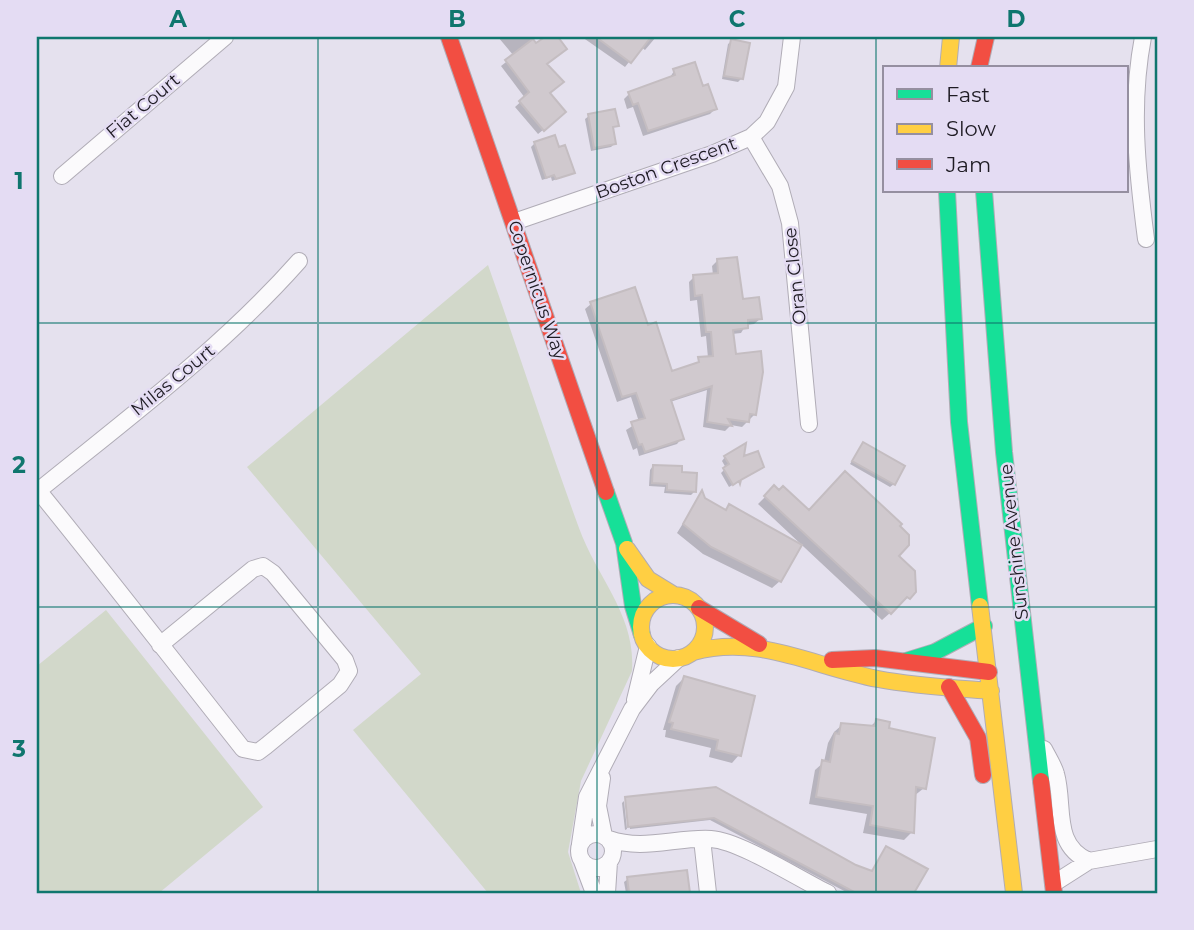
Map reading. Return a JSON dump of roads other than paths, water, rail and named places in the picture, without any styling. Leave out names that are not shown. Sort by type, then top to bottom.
[{"type":"main road","name":"Copernicus Way","points":[[449,37],[624,543],[633,606],[645,641]]},
{"type":"main road","points":[[948,66],[950,37]]},
{"type":"main road","points":[[980,66],[988,37]]},
{"type":"main road","points":[[988,37],[989,66]]},
{"type":"main road","points":[[947,192],[959,422],[1014,893]]},
{"type":"main road","name":"Sunshine Avenue","points":[[985,192],[1003,439],[1053,889]]},
{"type":"main road","name":"Copernicus Way","points":[[624,543],[648,579],[674,595]]},
{"type":"main road","points":[[767,649],[699,608],[692,601],[674,595],[659,598],[648,607],[642,621],[645,641],[658,655],[686,655],[725,644],[767,649],[819,661],[863,676],[948,687],[991,691],[1028,683]]},
{"type":"main road","points":[[686,655],[704,636],[704,617],[699,608]]},
{"type":"main road","points":[[906,661],[935,652],[984,626]]},
{"type":"main road","points":[[819,661],[875,658],[906,661],[989,672],[1028,683]]},
{"type":"main road","points":[[948,687],[978,738],[990,831],[1007,893]]},
{"type":"street","name":"Fiat Court","points":[[62,176],[225,37]]},
{"type":"street","name":"Boston Crescent","points":[[514,222],[712,154],[751,137],[767,122],[786,87],[792,37]]},
{"type":"street","points":[[1143,37],[1134,106],[1136,164],[1146,239]]},
{"type":"street","name":"Oran Close","points":[[751,137],[780,186],[790,223],[809,424]]},
{"type":"street","name":"Milas Court","points":[[37,490],[223,339],[258,308],[299,261]]},
{"type":"street","points":[[37,490],[109,577],[160,645],[243,749],[258,752],[340,685],[349,671],[345,660],[273,573],[263,566],[253,569],[160,645]]},
{"type":"street","points":[[632,709],[645,641]]},
{"type":"street","points":[[594,893],[582,861],[580,844],[584,805],[632,709],[651,684],[686,655]]},
{"type":"street","points":[[1034,731],[1056,774],[1065,839],[1076,854],[1089,861]]},
{"type":"street","points":[[604,765],[598,806],[607,838],[613,847],[607,893]]},
{"type":"street","points":[[580,844],[587,836],[640,845],[702,839],[724,841],[824,892]]},
{"type":"street","points":[[702,839],[708,893]]},
{"type":"street","points":[[582,861],[595,868],[640,845]]},
{"type":"street","points":[[1053,889],[1089,861],[1157,849]]}]
